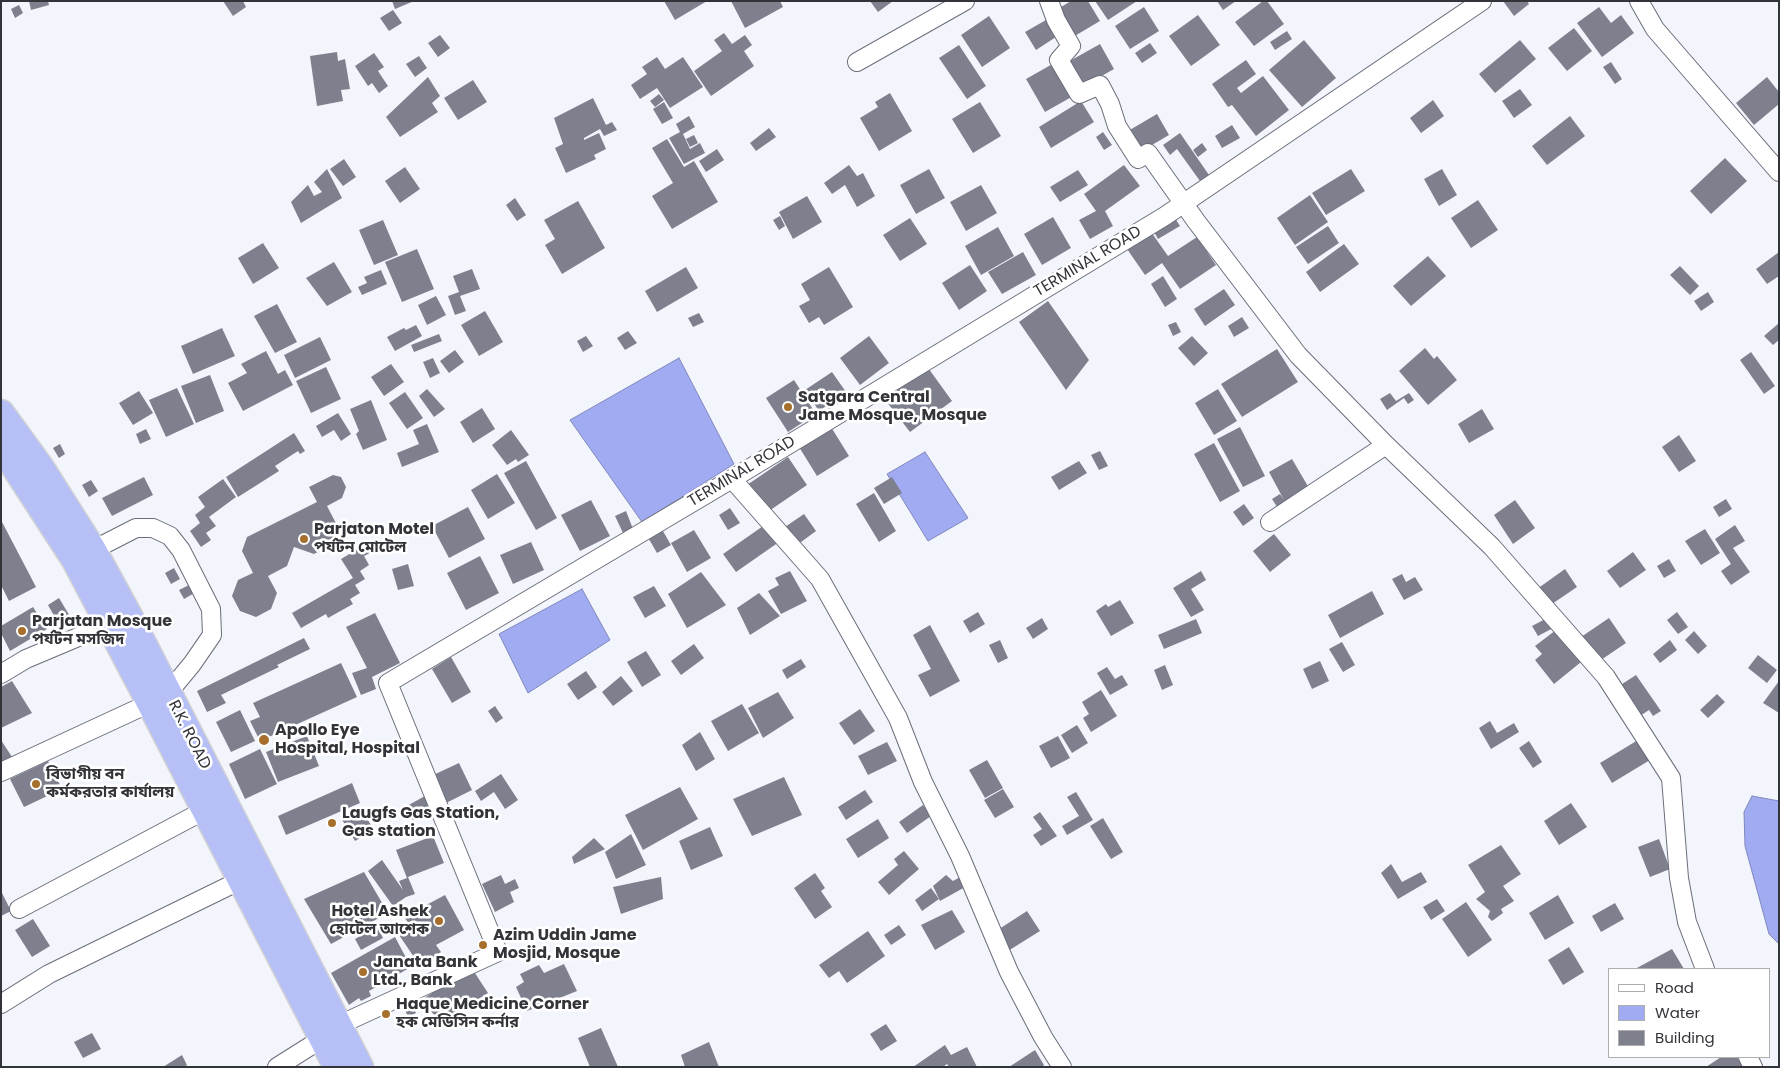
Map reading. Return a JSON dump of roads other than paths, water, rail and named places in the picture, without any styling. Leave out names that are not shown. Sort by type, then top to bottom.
[{"type":"highway","name":"R.K. ROAD","points":[[1,413],[42,468],[93,550],[159,698],[205,810],[241,880],[331,1032],[360,1067]]},
{"type":"highway","name":"R.K. ROAD","points":[[1,446],[75,560],[109,624],[159,698],[331,1032],[337,1067]]},
{"type":"street","points":[[857,62],[965,1]]},
{"type":"street","points":[[1049,1],[1056,20],[1071,46],[1060,60],[1079,94],[1100,85],[1110,104],[1117,126],[1138,160],[1148,153],[1183,204],[1298,355],[1492,547],[1606,677],[1671,778],[1679,878],[1688,922],[1705,968]]},
{"type":"street","name":"TERMINAL ROAD","points":[[331,1032],[498,952],[388,682],[732,479],[1183,204],[1482,1]]},
{"type":"street","points":[[1639,1],[1655,30],[1779,172]]},
{"type":"street","points":[[1270,522],[1386,444]]},
{"type":"street","points":[[732,479],[820,580],[898,718],[923,782],[960,856],[1010,972],[1043,1037],[1062,1067]]},
{"type":"street","points":[[1,772],[159,698],[192,664],[212,635],[211,610],[181,550],[170,536],[153,528],[136,528],[93,550]]},
{"type":"street","points":[[1,674],[26,659],[109,624]]},
{"type":"street","points":[[18,909],[205,810]]},
{"type":"street","points":[[1,1004],[49,974],[241,880]]},
{"type":"street","points":[[277,1067],[331,1032]]},
{"type":"water","points":[[679,358],[734,464],[642,522],[570,420]]},
{"type":"water","points":[[925,452],[968,518],[928,541],[887,474]]},
{"type":"water","points":[[582,589],[610,640],[528,693],[499,634]]},
{"type":"water","points":[[1752,796],[1779,801],[1779,944],[1769,934],[1745,846],[1744,812]]},
{"type":"place","name":"Satgara Central Jame Mosque, Mosque","points":[[788,407]]},
{"type":"place","name":"Parjaton Motel পর্যটন মোটেল","points":[[304,539]]},
{"type":"place","name":"Parjatan Mosque পর্যটন মসজিদ","points":[[22,631]]},
{"type":"place","name":"Apollo Eye Hospital, Hospital","points":[[264,740]]},
{"type":"place","name":"বিভাগীয় বন কর্মকরতার কার্যালয়","points":[[36,784]]},
{"type":"place","name":"Laugfs Gas Station, Gas station","points":[[332,823]]},
{"type":"place","name":"Hotel Ashek হোটেল আশেক","points":[[439,921]]},
{"type":"place","name":"Azim Uddin Jame Mosjid, Mosque","points":[[483,945]]},
{"type":"place","name":"Janata Bank Ltd., Bank","points":[[363,972]]},
{"type":"place","name":"Haque Medicine Corner হক মেডিসিন কর্নার","points":[[386,1014]]}]
